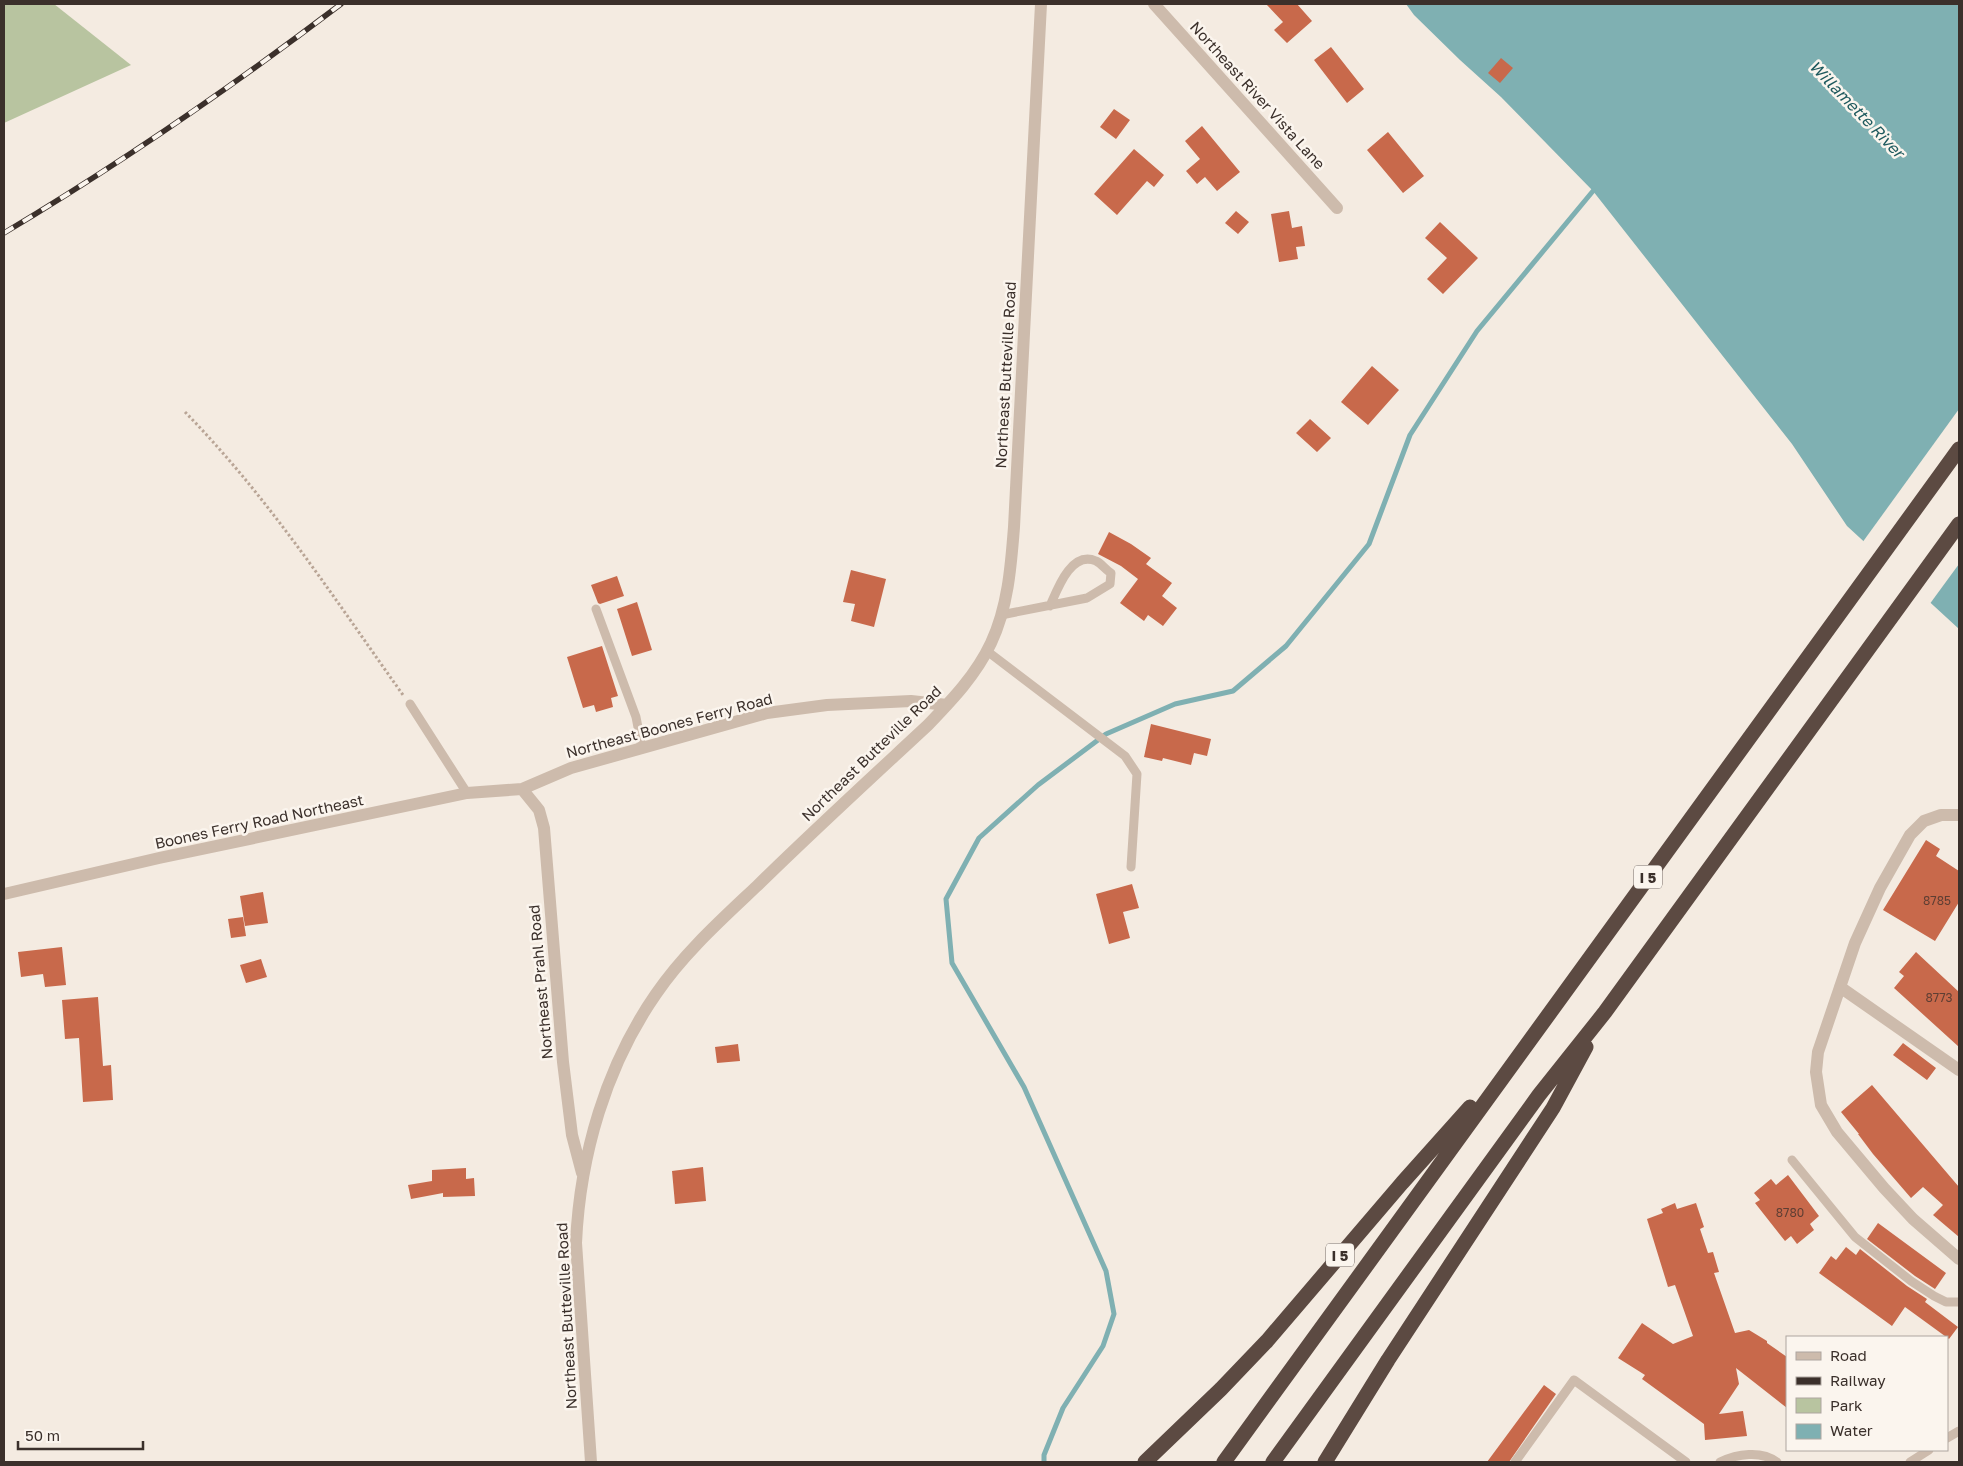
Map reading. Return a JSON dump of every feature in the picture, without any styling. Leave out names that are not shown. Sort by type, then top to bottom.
[{"type":"highway","name":"I 5","points":[[1224,1462],[1959,449]]},
{"type":"highway","points":[[1272,1462],[1539,1095],[1605,1012],[1959,524]]},
{"type":"highway","points":[[1325,1462],[1388,1360],[1553,1108],[1605,1012]]},
{"type":"highway","name":"I 5","points":[[1145,1462],[1221,1389],[1267,1340],[1402,1183],[1529,1041]]},
{"type":"street","name":"Northeast Butteville Road","points":[[591,1462],[576,1243],[578,1211],[583,1176],[600,1108],[621,1055],[638,1022],[672,973],[711,930],[947,705],[971,676],[987,651],[1001,615],[1008,586],[1014,527],[1041,4]]},
{"type":"street","name":"Northeast River Vista Lane","points":[[1154,4],[1337,208]]},
{"type":"street","name":"Northeast Boones Ferry Road","points":[[522,790],[572,768],[767,713],[827,705],[911,701],[947,705]]},
{"type":"street","name":"Boones Ferry Road Northeast","points":[[4,894],[169,856],[467,793],[522,790]]},
{"type":"street","name":"Northeast Prahl Road","points":[[522,790],[539,810],[544,828],[563,1062],[572,1135],[583,1176]]},
{"type":"street","points":[[1959,815],[1941,814],[1924,821],[1910,835],[1880,888],[1855,943],[1818,1052],[1816,1072],[1821,1105],[1837,1132],[1913,1219],[1959,1259]]},
{"type":"street","points":[[1840,987],[1959,1070]]},
{"type":"lane","points":[[1001,615],[1050,606],[1088,598],[1110,584],[1111,573],[1096,561],[1088,559],[1079,562],[1066,571],[1050,606]]},
{"type":"lane","points":[[596,609],[636,717],[642,748]]},
{"type":"lane","points":[[987,651],[1125,756],[1137,774],[1131,867]]},
{"type":"lane","points":[[410,704],[467,793]]},
{"type":"lane","points":[[1792,1160],[1855,1237],[1934,1296],[1946,1302],[1959,1302]]},
{"type":"lane","points":[[1515,1462],[1574,1380],[1686,1462]]},
{"type":"lane","points":[[1948,1437],[1959,1431]]},
{"type":"lane","points":[[1910,1462],[1927,1451]]},
{"type":"lane","points":[[1720,1462],[1737,1456],[1756,1454],[1772,1458],[1777,1462]]},
{"type":"path","points":[[185,412],[220,449],[272,511],[410,704]]},
{"type":"green space","points":[[4,4],[54,4],[131,65],[4,123]]},
{"type":"water","name":"Willamette River","points":[[1406,4],[1959,4],[1959,629],[1847,526],[1792,444],[1593,191],[1501,97],[1414,15]]},
{"type":"pier","points":[[1959,409],[1959,564],[1929,605],[1862,543]]},
{"type":"building","points":[[1266,4],[1297,4],[1312,21],[1287,43],[1274,30],[1283,22]]},
{"type":"building","points":[[1331,47],[1364,89],[1347,103],[1314,60]]},
{"type":"building","points":[[1501,58],[1513,68],[1500,83],[1488,73]]},
{"type":"building","points":[[1114,109],[1130,120],[1116,139],[1100,127]]},
{"type":"building","points":[[1202,126],[1240,172],[1217,191],[1205,177],[1197,184],[1186,171],[1200,159],[1185,141]]},
{"type":"building","points":[[1388,132],[1424,176],[1403,193],[1367,150]]},
{"type":"building","points":[[1134,149],[1164,175],[1154,187],[1147,181],[1117,215],[1094,194]]},
{"type":"building","points":[[1236,211],[1249,222],[1238,234],[1225,223]]},
{"type":"building","points":[[1289,211],[1292,228],[1302,226],[1305,246],[1296,247],[1298,259],[1279,262],[1271,214]]},
{"type":"building","points":[[1440,222],[1478,258],[1443,294],[1427,279],[1447,258],[1425,238]]},
{"type":"building","points":[[1372,366],[1399,390],[1368,425],[1341,402]]},
{"type":"building","points":[[1310,419],[1331,438],[1317,452],[1296,433]]},
{"type":"building","points":[[1109,532],[1151,558],[1146,564],[1172,583],[1162,596],[1177,608],[1163,626],[1148,615],[1144,621],[1120,603],[1138,579],[1121,566],[1098,554]]},
{"type":"building","points":[[851,570],[886,579],[874,627],[851,621],[855,604],[843,602]]},
{"type":"building","points":[[617,576],[624,596],[598,603],[591,585]]},
{"type":"building","points":[[637,602],[652,650],[632,656],[617,609]]},
{"type":"building","points":[[602,646],[618,696],[611,698],[613,707],[596,712],[594,705],[583,708],[567,657]]},
{"type":"building","points":[[1151,724],[1211,739],[1207,756],[1194,753],[1191,765],[1163,758],[1162,761],[1144,757]]},
{"type":"building","points":[[1926,840],[1940,849],[1936,856],[1959,871],[1959,902],[1935,941],[1883,910]]},
{"type":"building","points":[[1132,884],[1139,908],[1123,912],[1130,938],[1109,944],[1096,894]]},
{"type":"building","points":[[263,892],[268,923],[245,926],[240,896]]},
{"type":"building","points":[[243,917],[246,936],[231,938],[228,919]]},
{"type":"building","points":[[62,947],[66,985],[45,987],[43,974],[21,977],[18,952]]},
{"type":"building","points":[[1916,952],[1959,992],[1959,1047],[1894,988],[1904,976],[1899,972]]},
{"type":"building","points":[[261,959],[267,977],[246,983],[240,965]]},
{"type":"building","points":[[98,997],[103,1066],[111,1065],[113,1100],[83,1102],[79,1038],[65,1039],[62,1000]]},
{"type":"building","points":[[1903,1043],[1936,1068],[1927,1080],[1893,1055]]},
{"type":"building","points":[[738,1044],[740,1061],[717,1063],[715,1047]]},
{"type":"building","points":[[1872,1085],[1959,1187],[1959,1237],[1933,1215],[1943,1205],[1923,1187],[1911,1198],[1873,1154],[1841,1112]]},
{"type":"building","points":[[703,1167],[706,1201],[675,1204],[672,1171]]},
{"type":"building","points":[[466,1168],[466,1179],[474,1178],[475,1196],[443,1197],[443,1193],[411,1199],[408,1185],[432,1181],[432,1170]]},
{"type":"building","points":[[1788,1175],[1819,1216],[1810,1224],[1814,1230],[1797,1244],[1791,1236],[1785,1241],[1755,1203],[1760,1200],[1754,1193],[1771,1179],[1776,1185]]},
{"type":"building","points":[[1675,1203],[1677,1209],[1696,1203],[1704,1227],[1700,1229],[1708,1253],[1713,1252],[1719,1272],[1714,1273],[1735,1333],[1749,1330],[1786,1356],[1786,1407],[1736,1368],[1739,1384],[1719,1414],[1743,1411],[1747,1436],[1705,1440],[1704,1424],[1642,1379],[1645,1375],[1618,1358],[1642,1323],[1673,1344],[1693,1336],[1675,1285],[1668,1287],[1647,1219],[1663,1213],[1661,1209]]},
{"type":"building","points":[[1878,1223],[1946,1273],[1935,1289],[1867,1239]]},
{"type":"building","points":[[1846,1247],[1856,1255],[1860,1249],[1907,1286],[1927,1299],[1925,1302],[1958,1327],[1949,1339],[1948,1336],[1945,1336],[1905,1307],[1892,1326],[1819,1273],[1831,1256],[1836,1260]]},
{"type":"building","points":[[1544,1385],[1556,1394],[1509,1462],[1487,1462]]},
{"type":"waterway","points":[[1044,1462],[1044,1455],[1063,1408],[1103,1346],[1114,1314],[1106,1271],[1024,1087],[952,963],[946,899],[979,838],[1038,785],[1106,734],[1175,704],[1233,691],[1286,646],[1369,544],[1410,435],[1477,331],[1593,191]]},
{"type":"railway","points":[[4,233],[176,123],[259,65],[341,4]]}]
